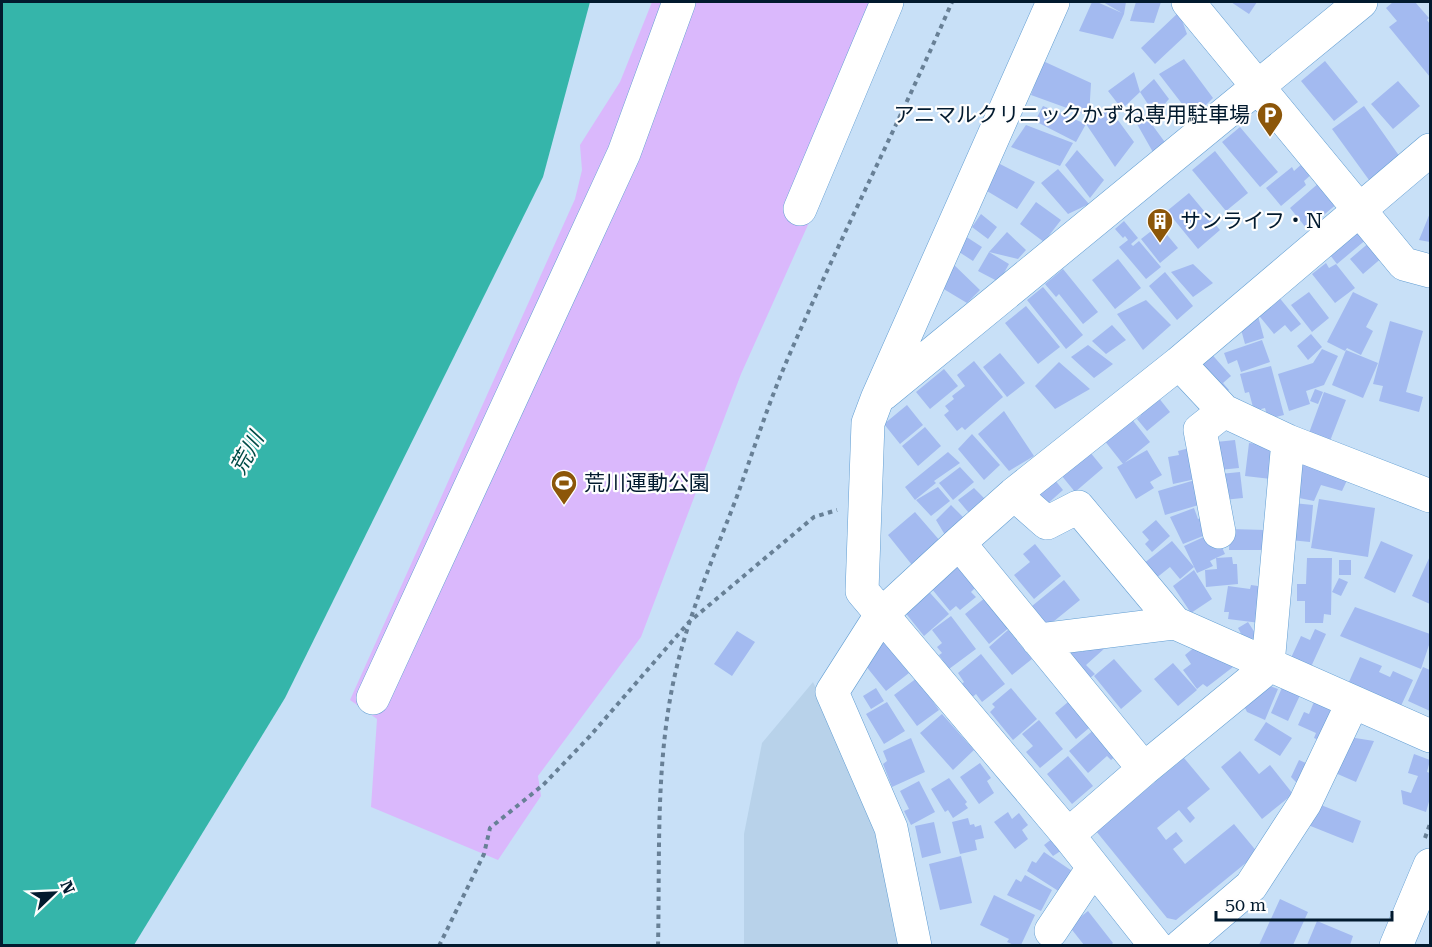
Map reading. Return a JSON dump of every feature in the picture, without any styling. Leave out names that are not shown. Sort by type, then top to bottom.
[{"type":"street","points":[[373,698],[624,153],[679,2]]},
{"type":"street","points":[[800,209],[887,2]]},
{"type":"street","points":[[1053,2],[868,423],[862,591],[1068,836],[1156,945]]},
{"type":"street","points":[[1188,2],[1258,84],[1404,264],[1431,271]]},
{"type":"street","points":[[877,399],[1258,84],[1361,2]]},
{"type":"street","points":[[915,945],[891,828],[832,692],[881,615],[1014,494],[1179,363],[1431,150]]},
{"type":"street","points":[[1179,363],[1224,411],[1288,441],[1431,496]]},
{"type":"street","points":[[1219,532],[1200,430],[1224,411]]},
{"type":"street","points":[[1068,836],[1144,769],[1261,673],[1269,653],[1288,441]]},
{"type":"street","points":[[1014,494],[1047,523],[1078,507],[1175,623],[1431,736]]},
{"type":"street","points":[[959,543],[1144,769]]},
{"type":"street","points":[[1038,640],[1175,623]]},
{"type":"street","points":[[1181,945],[1251,886],[1305,803],[1353,702]]},
{"type":"street","points":[[1396,945],[1431,865]]},
{"type":"street","points":[[1052,931],[1093,868]]},
{"type":"path","points":[[658,945],[661,793],[665,744],[675,672],[689,622],[787,361],[952,2]]},
{"type":"path","points":[[440,945],[484,854],[490,828],[543,785],[590,736],[689,622],[814,517],[827,511],[865,507]]},
{"type":"shaded area","name":"荒川運動公園","points":[[652,2],[900,2],[816,207],[741,374],[641,637],[538,776],[541,796],[498,860],[371,807],[377,719],[350,700],[575,199],[582,170],[580,145],[620,82]]},
{"type":"shaded area","points":[[813,682],[869,798],[907,945],[744,946],[744,834],[762,743]]},
{"type":"water","name":"荒川","points":[[2,2],[590,2],[543,177],[285,698],[134,945],[2,945]]},
{"type":"building","points":[[1092,2],[1122,13],[1103,2],[1126,2],[1124,14],[1113,39],[1079,31]]},
{"type":"building","points":[[1136,2],[1161,2],[1154,23],[1130,21]]},
{"type":"building","points":[[1231,2],[1257,2],[1249,14]]},
{"type":"building","points":[[1393,2],[1415,2],[1429,18],[1427,20],[1430,24],[1430,77],[1389,27],[1397,21],[1386,8]]},
{"type":"building","points":[[1179,12],[1187,34],[1155,64],[1141,48]]},
{"type":"building","points":[[1184,59],[1213,98],[1193,118],[1159,74]]},
{"type":"building","points":[[1043,61],[1091,83],[1089,116],[1031,95]]},
{"type":"building","points":[[1325,61],[1358,102],[1334,121],[1301,81]]},
{"type":"building","points":[[1134,72],[1140,92],[1122,109],[1108,91]]},
{"type":"building","points":[[1154,79],[1169,99],[1155,115],[1140,92]]},
{"type":"building","points":[[1398,81],[1420,106],[1393,129],[1371,104]]},
{"type":"building","points":[[1043,106],[1086,124],[1076,142],[1035,121]]},
{"type":"building","points":[[1364,106],[1400,157],[1369,180],[1332,129]]},
{"type":"building","points":[[1109,108],[1134,142],[1115,167],[1086,124]]},
{"type":"building","points":[[1142,111],[1167,145],[1154,154],[1133,117]]},
{"type":"building","points":[[1026,125],[1073,143],[1060,166],[1011,147]]},
{"type":"building","points":[[1240,127],[1278,172],[1260,187],[1222,142]]},
{"type":"building","points":[[1077,150],[1104,180],[1090,198],[1065,165]]},
{"type":"building","points":[[1215,151],[1248,193],[1226,211],[1192,170]]},
{"type":"building","points":[[1304,162],[1313,173],[1304,181],[1306,185],[1281,206],[1266,188],[1292,167],[1294,171]]},
{"type":"building","points":[[1000,164],[1035,182],[1017,209],[982,188]]},
{"type":"building","points":[[1058,169],[1089,204],[1068,214],[1041,183]]},
{"type":"building","points":[[1320,182],[1338,203],[1307,229],[1290,208]]},
{"type":"building","points":[[1189,193],[1220,230],[1198,249],[1167,211]]},
{"type":"building","points":[[1036,202],[1061,220],[1044,242],[1020,224]]},
{"type":"building","points":[[1430,213],[1430,242],[1419,240]]},
{"type":"building","points":[[981,214],[997,227],[988,239],[972,227]]},
{"type":"building","points":[[1124,221],[1138,238],[1131,244],[1133,246],[1139,241],[1161,267],[1146,279],[1119,247],[1128,240],[1115,229]]},
{"type":"building","name":"サンライフ・N","points":[[1159,225],[1178,248],[1160,263],[1141,239]]},
{"type":"building","points":[[1348,225],[1368,238],[1337,264],[1323,246]]},
{"type":"building","points":[[1007,232],[1026,250],[1018,259],[989,252]]},
{"type":"building","points":[[965,236],[982,247],[973,261],[956,250]]},
{"type":"building","points":[[1371,241],[1384,256],[1363,274],[1350,259]]},
{"type":"building","points":[[989,252],[1009,264],[999,282],[978,271]]},
{"type":"building","points":[[1118,259],[1141,288],[1115,309],[1092,280]]},
{"type":"building","points":[[951,262],[980,290],[967,303],[942,288]]},
{"type":"building","points":[[1326,263],[1329,268],[1336,264],[1355,288],[1335,303],[1312,274]]},
{"type":"building","points":[[1193,264],[1213,283],[1193,297],[1171,272]]},
{"type":"building","points":[[1063,269],[1098,312],[1083,324],[1059,294],[1056,297],[1045,284]]},
{"type":"building","points":[[1165,272],[1193,306],[1177,320],[1149,286]]},
{"type":"building","points":[[1043,287],[1083,335],[1066,349],[1027,300]]},
{"type":"building","points":[[1273,290],[1301,324],[1291,332],[1285,325],[1274,334],[1256,312]]},
{"type":"building","points":[[1309,292],[1329,318],[1312,332],[1291,305]]},
{"type":"building","points":[[1353,292],[1378,304],[1366,327],[1373,331],[1361,355],[1347,348],[1345,351],[1327,342]]},
{"type":"building","points":[[1146,300],[1171,325],[1143,350],[1117,314]]},
{"type":"building","points":[[1026,306],[1060,347],[1038,364],[1005,323]]},
{"type":"building","points":[[1258,316],[1264,338],[1245,344],[1239,322]]},
{"type":"building","points":[[1390,321],[1423,331],[1406,392],[1423,397],[1419,412],[1379,401],[1383,386],[1373,384]]},
{"type":"building","points":[[1112,325],[1126,340],[1106,354],[1092,341]]},
{"type":"building","points":[[1311,334],[1322,347],[1308,360],[1297,346]]},
{"type":"building","points":[[1262,340],[1270,362],[1241,372],[1237,360],[1228,364],[1224,353]]},
{"type":"building","points":[[1088,345],[1113,364],[1094,378],[1071,357]]},
{"type":"building","points":[[1322,349],[1338,356],[1324,385],[1306,391],[1310,404],[1289,411],[1278,374],[1313,363]]},
{"type":"building","points":[[1208,350],[1231,376],[1223,383],[1229,390],[1224,394],[1195,362]]},
{"type":"building","points":[[1346,350],[1378,363],[1363,398],[1332,385]]},
{"type":"building","points":[[1000,353],[1025,383],[1007,397],[983,367]]},
{"type":"building","points":[[974,361],[1003,397],[965,430],[962,427],[957,431],[944,415],[949,411],[945,406],[954,399],[952,396],[965,386],[957,375]]},
{"type":"building","points":[[1059,362],[1090,389],[1055,409],[1035,386]]},
{"type":"building","points":[[1271,366],[1284,415],[1268,419],[1265,408],[1254,411],[1249,392],[1245,393],[1240,374]]},
{"type":"building","points":[[944,369],[958,386],[930,409],[916,392]]},
{"type":"building","points":[[1315,389],[1323,392],[1318,404],[1310,401]]},
{"type":"building","points":[[1154,392],[1170,412],[1147,431],[1137,419],[1141,415],[1135,408]]},
{"type":"building","points":[[1324,392],[1346,400],[1330,441],[1309,433]]},
{"type":"building","points":[[907,405],[923,425],[900,444],[884,424]]},
{"type":"building","points":[[1004,411],[1034,456],[1009,471],[978,434]]},
{"type":"building","points":[[1127,413],[1150,442],[1123,464],[1100,435]]},
{"type":"building","points":[[925,427],[941,446],[918,466],[902,446]]},
{"type":"building","points":[[972,434],[1000,465],[984,480],[958,449]]},
{"type":"building","points":[[1235,440],[1239,468],[1219,470],[1216,442]]},
{"type":"building","points":[[1249,443],[1274,446],[1271,479],[1245,476]]},
{"type":"building","points":[[1085,446],[1103,468],[1075,492],[1057,470]]},
{"type":"building","points":[[1193,447],[1200,478],[1173,484],[1168,457],[1179,455],[1178,451]]},
{"type":"building","points":[[1147,450],[1162,475],[1150,482],[1154,488],[1136,499],[1117,467]]},
{"type":"building","points":[[948,452],[960,463],[934,481],[936,483],[915,500],[905,487]]},
{"type":"building","points":[[1294,456],[1349,476],[1342,491],[1321,485],[1314,501],[1289,496]]},
{"type":"building","points":[[960,467],[974,482],[953,500],[939,483]]},
{"type":"building","points":[[1240,472],[1243,498],[1223,500],[1220,474]]},
{"type":"building","points":[[1050,474],[1063,490],[1045,506],[1032,490]]},
{"type":"building","points":[[1195,480],[1202,504],[1165,515],[1158,491]]},
{"type":"building","points":[[938,487],[950,501],[931,516],[916,500]]},
{"type":"building","points":[[974,488],[988,502],[969,513],[958,500]]},
{"type":"building","points":[[1319,499],[1375,508],[1368,557],[1311,548]]},
{"type":"building","points":[[1293,503],[1313,505],[1310,542],[1290,540]]},
{"type":"building","points":[[951,505],[965,519],[945,535],[936,520]]},
{"type":"building","points":[[1194,508],[1198,519],[1203,517],[1208,534],[1183,544],[1170,517]]},
{"type":"building","points":[[915,512],[941,542],[912,565],[888,535]]},
{"type":"building","points":[[1156,520],[1170,536],[1152,552],[1145,544],[1149,540],[1142,532]]},
{"type":"building","points":[[1230,529],[1266,530],[1265,550],[1229,550]]},
{"type":"building","points":[[1208,535],[1219,541],[1225,554],[1210,561],[1213,566],[1197,573],[1184,546]]},
{"type":"building","points":[[1172,541],[1194,567],[1180,579],[1170,567],[1155,579],[1143,564]]},
{"type":"building","points":[[1381,541],[1413,555],[1395,593],[1364,578]]},
{"type":"building","points":[[1035,544],[1061,576],[1034,599],[1014,575],[1030,562],[1023,554]]},
{"type":"building","points":[[1430,556],[1430,604],[1412,596]]},
{"type":"building","points":[[1232,557],[1233,564],[1237,564],[1238,584],[1206,587],[1205,570],[1217,569],[1216,558]]},
{"type":"building","points":[[1307,558],[1332,558],[1331,615],[1324,614],[1323,623],[1305,623],[1305,601],[1297,601],[1297,584],[1306,584]]},
{"type":"building","points":[[1339,560],[1351,560],[1351,575],[1339,575]]},
{"type":"building","points":[[952,561],[975,588],[971,592],[976,597],[960,610],[956,606],[950,611],[927,583]]},
{"type":"building","points":[[1194,570],[1212,599],[1191,613],[1173,586]]},
{"type":"building","points":[[1339,578],[1348,582],[1341,596],[1332,592]]},
{"type":"building","points":[[1064,580],[1080,600],[1048,626],[1032,606]]},
{"type":"building","points":[[923,585],[949,614],[924,636],[900,606]]},
{"type":"building","points":[[1251,585],[1265,587],[1260,623],[1228,619],[1229,612],[1224,612],[1228,586],[1250,589]]},
{"type":"building","points":[[986,597],[1010,627],[989,644],[965,614]]},
{"type":"building","points":[[1355,607],[1430,634],[1430,642],[1421,669],[1340,636]]},
{"type":"building","points":[[951,616],[976,649],[949,669],[939,655],[942,653],[937,647],[942,643],[932,630]]},
{"type":"building","points":[[1248,622],[1257,636],[1246,643],[1238,628]]},
{"type":"building","points":[[1315,629],[1326,634],[1310,669],[1290,660],[1301,636],[1310,640]]},
{"type":"building","points":[[1008,630],[1032,659],[1012,675],[989,647]]},
{"type":"building","points":[[737,631],[755,642],[732,676],[714,664]]},
{"type":"building","points":[[880,637],[909,673],[886,691],[857,655]]},
{"type":"building","points":[[1097,639],[1105,648],[1086,665],[1095,674],[1085,682],[1060,653],[1073,641],[1082,652]]},
{"type":"building","points":[[1201,642],[1233,667],[1207,687],[1203,684],[1197,689],[1183,670],[1191,664],[1185,655]]},
{"type":"building","points":[[981,654],[1005,684],[982,702],[976,694],[969,700],[958,687],[964,682],[958,673]]},
{"type":"building","points":[[1360,657],[1382,666],[1379,672],[1390,677],[1393,671],[1413,680],[1400,708],[1348,684]]},
{"type":"building","points":[[1114,659],[1142,691],[1121,709],[1094,676]]},
{"type":"building","points":[[1173,663],[1197,690],[1178,706],[1154,679]]},
{"type":"building","points":[[1423,667],[1430,670],[1430,711],[1408,701]]},
{"type":"building","points":[[917,678],[939,710],[917,726],[894,695]]},
{"type":"building","points":[[1260,682],[1278,689],[1265,720],[1247,712],[1241,700]]},
{"type":"building","points":[[1284,683],[1302,691],[1288,721],[1271,713]]},
{"type":"building","points":[[876,688],[884,701],[871,709],[863,696]]},
{"type":"building","points":[[1011,688],[1037,719],[1013,740],[990,712],[995,707],[992,704]]},
{"type":"building","points":[[1318,692],[1342,702],[1325,743],[1314,738],[1316,733],[1298,725],[1304,712],[1309,714]]},
{"type":"building","points":[[1074,697],[1095,723],[1076,739],[1055,713]]},
{"type":"building","points":[[887,702],[905,731],[884,744],[866,714]]},
{"type":"building","points":[[942,714],[974,750],[953,770],[920,733]]},
{"type":"building","points":[[1039,720],[1063,749],[1040,768],[1026,752],[1033,746],[1022,734]]},
{"type":"building","points":[[1266,722],[1292,738],[1280,756],[1254,740]]},
{"type":"building","points":[[1097,727],[1119,753],[1111,760],[1107,756],[1088,773],[1069,751]]},
{"type":"building","points":[[1349,737],[1374,741],[1356,782],[1333,772]]},
{"type":"building","points":[[911,738],[925,772],[892,787],[883,764],[887,761],[883,751]]},
{"type":"building","points":[[1240,751],[1259,774],[1270,765],[1293,794],[1262,819],[1221,767]]},
{"type":"building","points":[[1414,754],[1430,760],[1427,772],[1430,773],[1430,798],[1426,812],[1403,804],[1401,790],[1411,793],[1418,776],[1408,773]]},
{"type":"building","points":[[1068,756],[1093,786],[1072,804],[1047,774]]},
{"type":"building","points":[[1184,758],[1210,789],[1187,808],[1195,818],[1190,823],[1179,810],[1157,828],[1166,840],[1176,832],[1183,841],[1173,849],[1185,864],[1234,824],[1258,853],[1176,920],[1167,918],[1096,831]]},
{"type":"building","points":[[1299,760],[1315,767],[1304,790],[1291,777]]},
{"type":"building","points":[[980,763],[991,778],[987,781],[994,793],[979,804],[960,777]]},
{"type":"building","points":[[949,778],[967,802],[965,804],[968,808],[953,818],[948,810],[945,812],[931,789]]},
{"type":"building","points":[[919,781],[935,812],[911,825],[904,811],[909,809],[900,791]]},
{"type":"building","points":[[1316,803],[1361,821],[1353,843],[1308,825]]},
{"type":"building","points":[[1008,812],[1012,819],[1019,813],[1028,825],[1022,830],[1028,839],[1015,849],[994,822]]},
{"type":"building","points":[[968,818],[970,825],[974,824],[975,827],[981,825],[984,838],[975,840],[977,850],[960,854],[952,822]]},
{"type":"building","points":[[934,822],[941,853],[922,858],[915,826]]},
{"type":"building","points":[[1053,838],[1062,850],[1053,856],[1044,845]]},
{"type":"building","points":[[1044,852],[1075,873],[1060,892],[1027,871],[1032,861],[1036,863]]},
{"type":"building","points":[[961,856],[972,903],[940,910],[929,864]]},
{"type":"building","points":[[1025,875],[1052,890],[1041,911],[1007,895],[1016,879],[1021,882]]},
{"type":"building","points":[[994,895],[1035,915],[1021,945],[1007,942],[1009,939],[980,925]]},
{"type":"building","points":[[1280,899],[1308,912],[1293,945],[1259,945]]},
{"type":"building","points":[[1088,911],[1113,943],[1111,945],[1084,945],[1069,926]]},
{"type":"building","points":[[1317,921],[1353,936],[1350,945],[1307,945]]},
{"type":"place","name":"アニマルクリニックかずね専用駐車場","points":[[1270,138]]},
{"type":"place","name":"サンライフ・N","points":[[1160,244]]},
{"type":"place","name":"荒川運動公園","points":[[564,506]]}]
